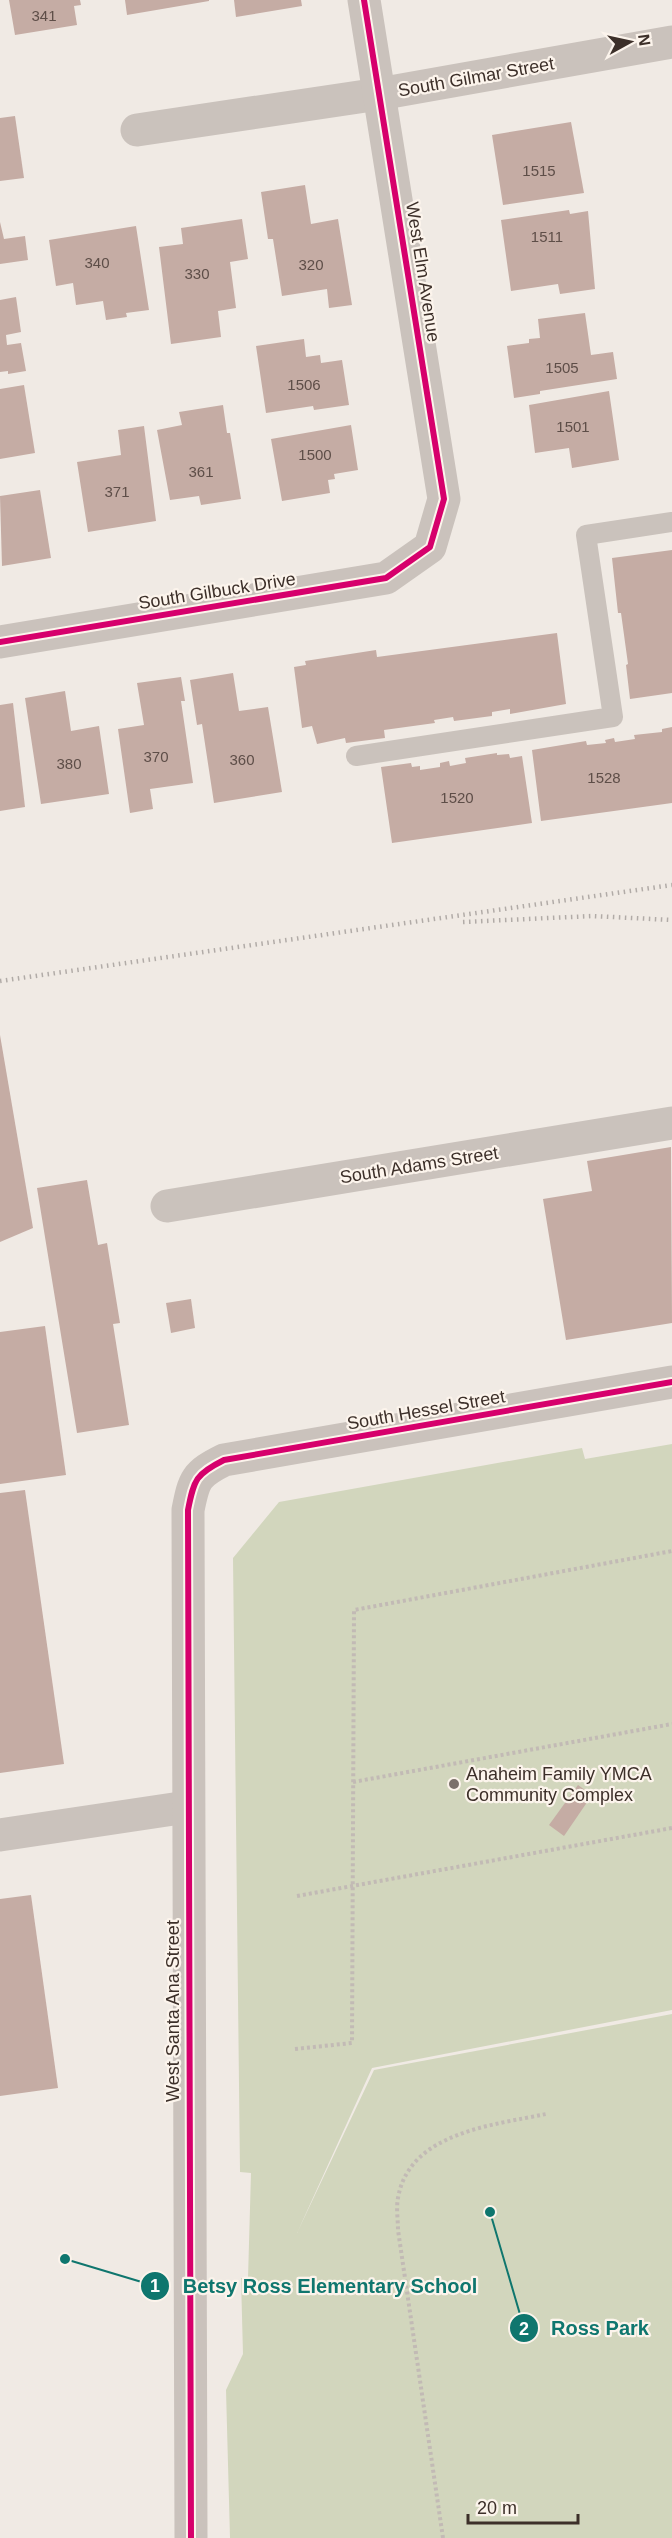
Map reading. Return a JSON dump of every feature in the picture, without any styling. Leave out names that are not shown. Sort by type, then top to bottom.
[{"type":"street","name":"West Elm Avenue","points":[[364,0],[444,499],[430,547]]},
{"type":"street","name":"South Gilmar Street","points":[[137,130],[379,94],[672,42]]},
{"type":"street","name":"South Gilbuck Drive","points":[[0,642],[387,578],[430,547]]},
{"type":"street","name":"South Adams Street","points":[[167,1206],[672,1124]]},
{"type":"street","name":"South Hessel Street","points":[[193,1485],[206,1469],[224,1460],[672,1383]]},
{"type":"street","name":"West Santa Ana Street","points":[[191,2538],[187,1807],[188,1510],[193,1485]]},
{"type":"street","points":[[0,1836],[187,1807]]},
{"type":"lane","points":[[356,756],[613,717],[586,535],[672,522]]},
{"type":"path","points":[[295,2049],[352,2043],[354,1610],[672,1551]]},
{"type":"path","points":[[353,1782],[672,1724]]},
{"type":"path","points":[[297,1896],[672,1828]]},
{"type":"path","points":[[443,2538],[398,2230],[398,2197],[408,2170],[430,2150],[459,2133],[546,2114]]},
{"type":"green space","points":[[672,1444],[672,2010],[372,2068],[297,2233],[374,2070],[672,2014],[672,2538],[230,2538],[226,2390],[243,2354],[241,2278],[248,2278],[251,2173],[240,2172],[233,1558],[279,1502],[582,1448],[585,1459]]},
{"type":"building","points":[[9,0],[80,0],[81,5],[74,6],[77,25],[15,35]]},
{"type":"building","points":[[125,0],[209,0],[209,1],[127,15]]},
{"type":"building","points":[[234,0],[301,0],[302,6],[236,17]]},
{"type":"building","points":[[15,116],[24,178],[0,181],[0,118]]},
{"type":"building","points":[[571,122],[584,193],[503,205],[492,135]]},
{"type":"building","points":[[305,185],[311,224],[338,219],[352,305],[329,308],[327,289],[282,296],[273,239],[268,239],[261,192]]},
{"type":"building","points":[[569,210],[570,214],[588,211],[595,289],[560,294],[558,284],[511,291],[501,220]]},
{"type":"building","points":[[242,219],[248,259],[230,262],[236,308],[218,311],[221,337],[171,344],[159,247],[183,244],[181,228]]},
{"type":"building","points":[[0,222],[4,239],[25,236],[28,260],[0,264]]},
{"type":"building","points":[[136,226],[149,310],[126,313],[127,317],[106,320],[103,301],[76,305],[73,283],[56,286],[49,240]]},
{"type":"building","points":[[16,297],[21,332],[6,335],[7,345],[21,343],[26,371],[8,374],[8,371],[0,372],[0,300]]},
{"type":"building","points":[[585,313],[591,355],[613,352],[617,379],[540,391],[540,394],[514,398],[507,346],[529,343],[529,339],[540,338],[538,319]]},
{"type":"building","points":[[304,339],[306,357],[320,355],[321,363],[342,360],[349,405],[314,410],[313,406],[266,413],[256,346]]},
{"type":"building","points":[[24,385],[35,453],[0,459],[0,389]]},
{"type":"building","points":[[609,391],[619,460],[572,468],[569,448],[535,453],[529,405]]},
{"type":"building","points":[[223,405],[241,499],[201,505],[199,496],[170,500],[157,430],[182,425],[179,412]]},
{"type":"building","points":[[351,425],[358,470],[334,474],[335,479],[328,480],[330,493],[282,501],[271,439]]},
{"type":"building","points":[[144,426],[156,521],[88,532],[77,462],[121,455],[118,430]]},
{"type":"building","points":[[40,490],[51,558],[2,566],[0,496]]},
{"type":"building","points":[[672,550],[672,693],[630,699],[626,665],[628,664],[621,613],[618,613],[612,558]]},
{"type":"building","points":[[557,633],[566,704],[510,714],[510,709],[492,712],[492,716],[454,721],[453,717],[434,720],[435,723],[384,730],[385,738],[346,743],[345,738],[317,744],[312,726],[302,728],[294,667],[306,665],[305,661],[376,650],[377,657]]},
{"type":"building","points":[[233,673],[239,711],[268,707],[282,792],[214,803],[202,724],[197,725],[190,680]]},
{"type":"building","points":[[181,677],[185,701],[181,701],[193,783],[150,789],[153,809],[130,813],[118,729],[144,725],[137,683]]},
{"type":"building","points":[[65,691],[71,731],[99,726],[109,794],[41,804],[25,698]]},
{"type":"building","points":[[13,703],[25,807],[0,811],[0,705]]},
{"type":"building","points":[[672,727],[672,803],[541,821],[532,750],[586,741],[587,745],[606,743],[605,740],[614,738],[615,742],[635,739],[634,735],[662,732],[662,729]]},
{"type":"building","points":[[497,753],[497,755],[509,754],[510,758],[522,756],[532,823],[392,843],[381,767],[411,763],[412,767],[420,766],[420,770],[440,767],[440,763],[449,761],[450,766],[466,763],[465,758]]},
{"type":"building","points":[[0,1035],[33,1228],[0,1242]]},
{"type":"building","points":[[671,1147],[672,1323],[566,1340],[543,1199],[592,1191],[587,1161]]},
{"type":"building","points":[[87,1180],[98,1245],[107,1243],[120,1323],[113,1324],[129,1425],[77,1433],[37,1188]]},
{"type":"building","points":[[191,1299],[195,1328],[171,1333],[166,1303]]},
{"type":"building","points":[[45,1326],[66,1475],[0,1484],[0,1332]]},
{"type":"building","points":[[25,1490],[64,1764],[0,1773],[0,1493]]},
{"type":"building","points":[[578,1785],[592,1795],[564,1836],[549,1825]]},
{"type":"building","points":[[31,1895],[58,2088],[0,2096],[0,1899]]},
{"type":"railway","points":[[0,981],[672,885]]},
{"type":"railway","points":[[463,922],[592,916],[672,920]]},
{"type":"cycle path","points":[[0,642],[386,578],[430,547],[444,499],[364,0]]},
{"type":"cycle path","points":[[191,2538],[188,1510],[192,1491],[198,1479],[207,1469],[224,1460],[672,1382]]},
{"type":"place","name":"Anaheim Family YMCA Community Complex","points":[[454,1784]]},
{"type":"place","name":"Ross Park","points":[[490,2212]]},
{"type":"place","name":"Betsy Ross Elementary School","points":[[65,2259]]}]
